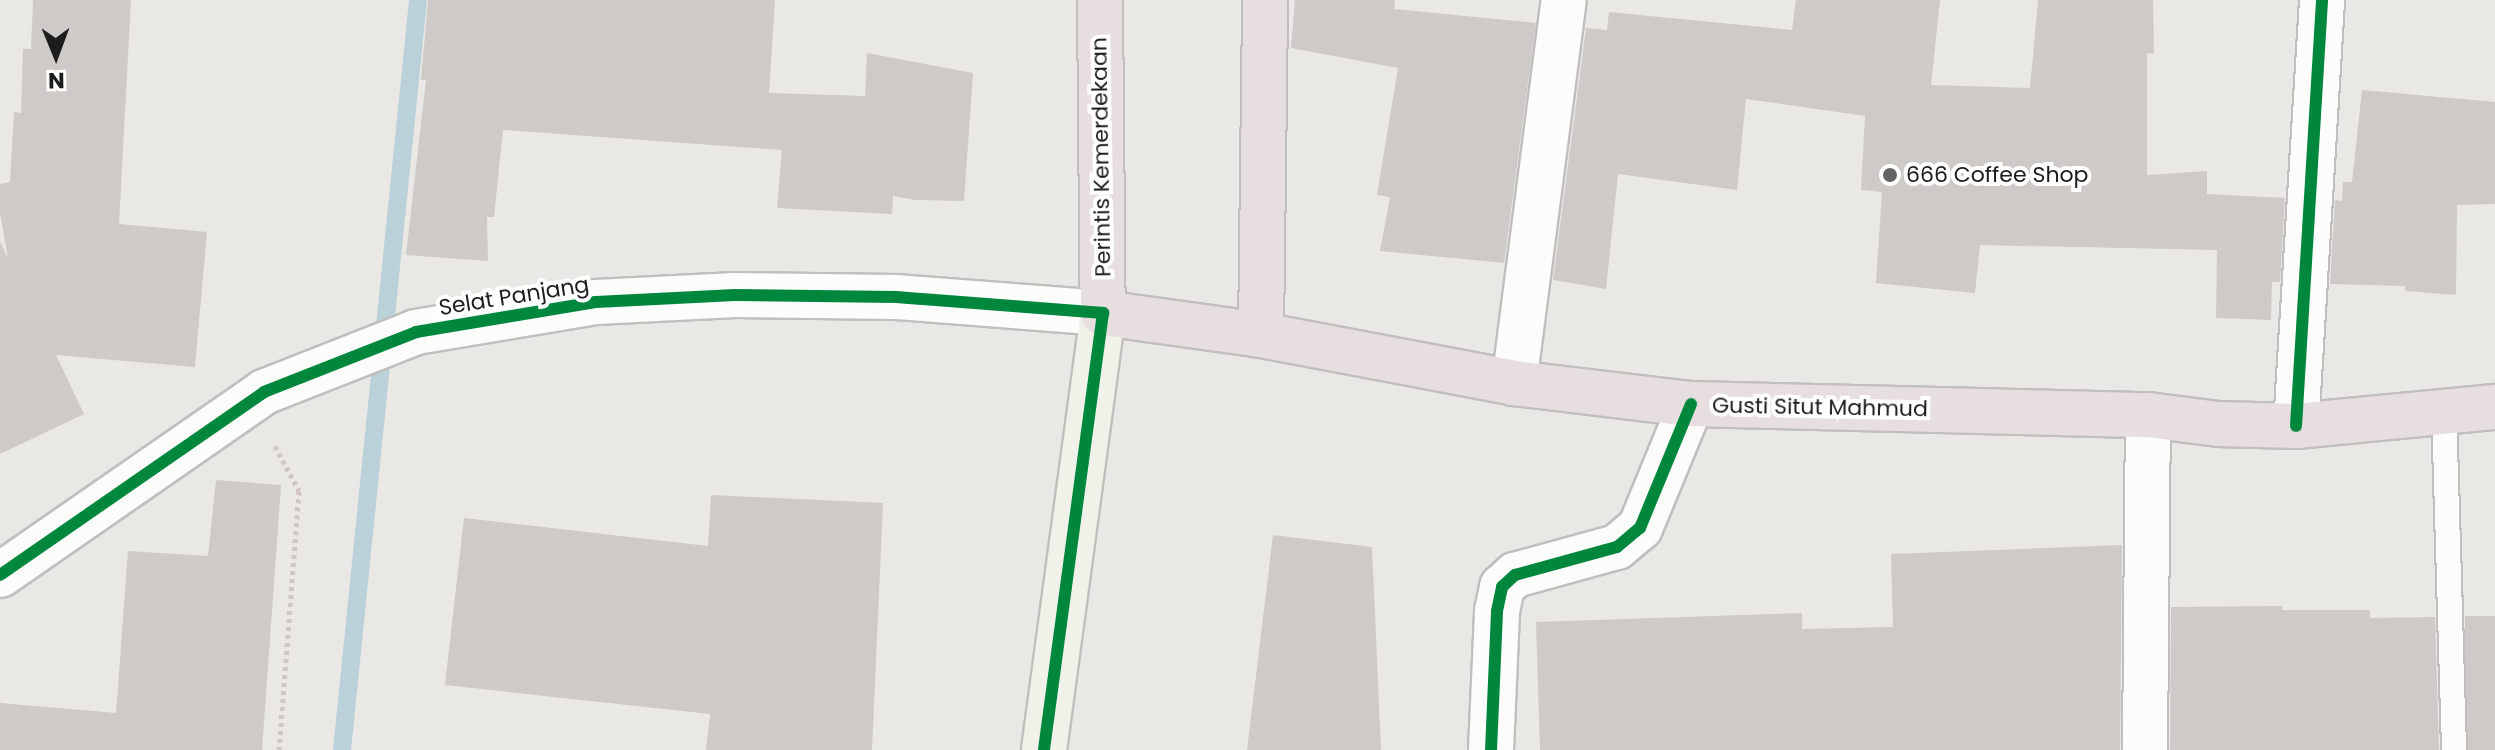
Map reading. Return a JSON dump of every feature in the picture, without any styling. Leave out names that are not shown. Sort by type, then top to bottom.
[{"type":"highway","name":"Perintis Kemerdekaan","points":[[1100,0],[1103,313]]},
{"type":"highway","points":[[1261,335],[1265,0]]},
{"type":"highway","name":"Gusti Situt Mahmud","points":[[1103,313],[1261,335],[1514,383],[1691,404],[2148,415],[2218,424],[2296,426],[2495,407]]},
{"type":"street","points":[[1514,383],[1564,0]]},
{"type":"street","points":[[2296,426],[2322,0]]},
{"type":"street","name":"Selat Panjang","points":[[0,575],[257,397],[416,332],[596,302],[735,295],[896,297],[1103,313]]},
{"type":"street","points":[[1044,750],[1103,313]]},
{"type":"street","points":[[1491,750],[1497,611],[1502,587],[1515,575],[1617,547],[1640,528],[1691,404]]},
{"type":"street","points":[[2145,750],[2148,415]]},
{"type":"lane","points":[[2444,411],[2454,750]]},
{"type":"path","points":[[257,397],[299,491],[279,750]]},
{"type":"building","points":[[33,0],[131,0],[119,224],[207,232],[195,367],[56,355],[84,414],[0,454],[0,242],[8,258],[0,213],[0,184],[10,182],[14,112],[21,113],[23,49],[31,49]]},
{"type":"building","points":[[428,0],[775,0],[769,93],[865,96],[867,53],[973,73],[964,201],[915,200],[893,196],[892,214],[777,208],[782,150],[503,130],[494,217],[487,217],[488,261],[406,255],[426,80],[421,80]]},
{"type":"building","points":[[1295,0],[1395,0],[1394,9],[1536,23],[1504,263],[1380,251],[1390,197],[1377,195],[1398,68],[1291,48]]},
{"type":"building","points":[[1796,0],[1940,0],[1931,85],[2030,88],[2038,0],[2153,0],[2154,54],[2147,53],[2147,175],[2207,171],[2207,194],[2285,198],[2280,282],[2272,282],[2271,320],[2216,318],[2217,250],[1980,245],[1975,293],[1876,283],[1882,192],[1861,190],[1865,116],[1746,99],[1737,190],[1618,174],[1606,289],[1553,280],[1586,28],[1607,30],[1609,12],[1792,30]]},
{"type":"building","points":[[2362,90],[2495,102],[2495,204],[2457,205],[2456,295],[2405,291],[2405,286],[2330,284],[2335,200],[2342,201],[2343,182],[2352,182]]},
{"type":"building","points":[[216,480],[281,485],[262,750],[0,750],[0,703],[116,713],[128,551],[208,556]]},
{"type":"building","points":[[711,495],[883,503],[872,750],[706,750],[710,714],[445,685],[464,518],[708,546]]},
{"type":"building","points":[[1273,535],[1372,547],[1381,750],[1247,750]]},
{"type":"building","points":[[2122,545],[2120,750],[1540,750],[1536,622],[1802,613],[1802,629],[1893,627],[1891,554]]},
{"type":"building","points":[[2282,606],[2282,610],[2370,610],[2370,618],[2435,617],[2439,750],[2170,750],[2171,607]]},
{"type":"building","points":[[2465,616],[2495,616],[2495,750],[2465,750]]},
{"type":"waterway","points":[[342,750],[418,0]]},
{"type":"cycle path","points":[[2296,426],[2322,0]]},
{"type":"cycle path","points":[[0,575],[264,392],[416,332],[596,302],[735,295],[896,297],[1103,313],[1044,750]]},
{"type":"cycle path","points":[[1491,750],[1497,611],[1502,587],[1515,575],[1617,547],[1640,528],[1691,404]]},
{"type":"place","name":"666 Coffee Shop","points":[[1890,175]]}]
